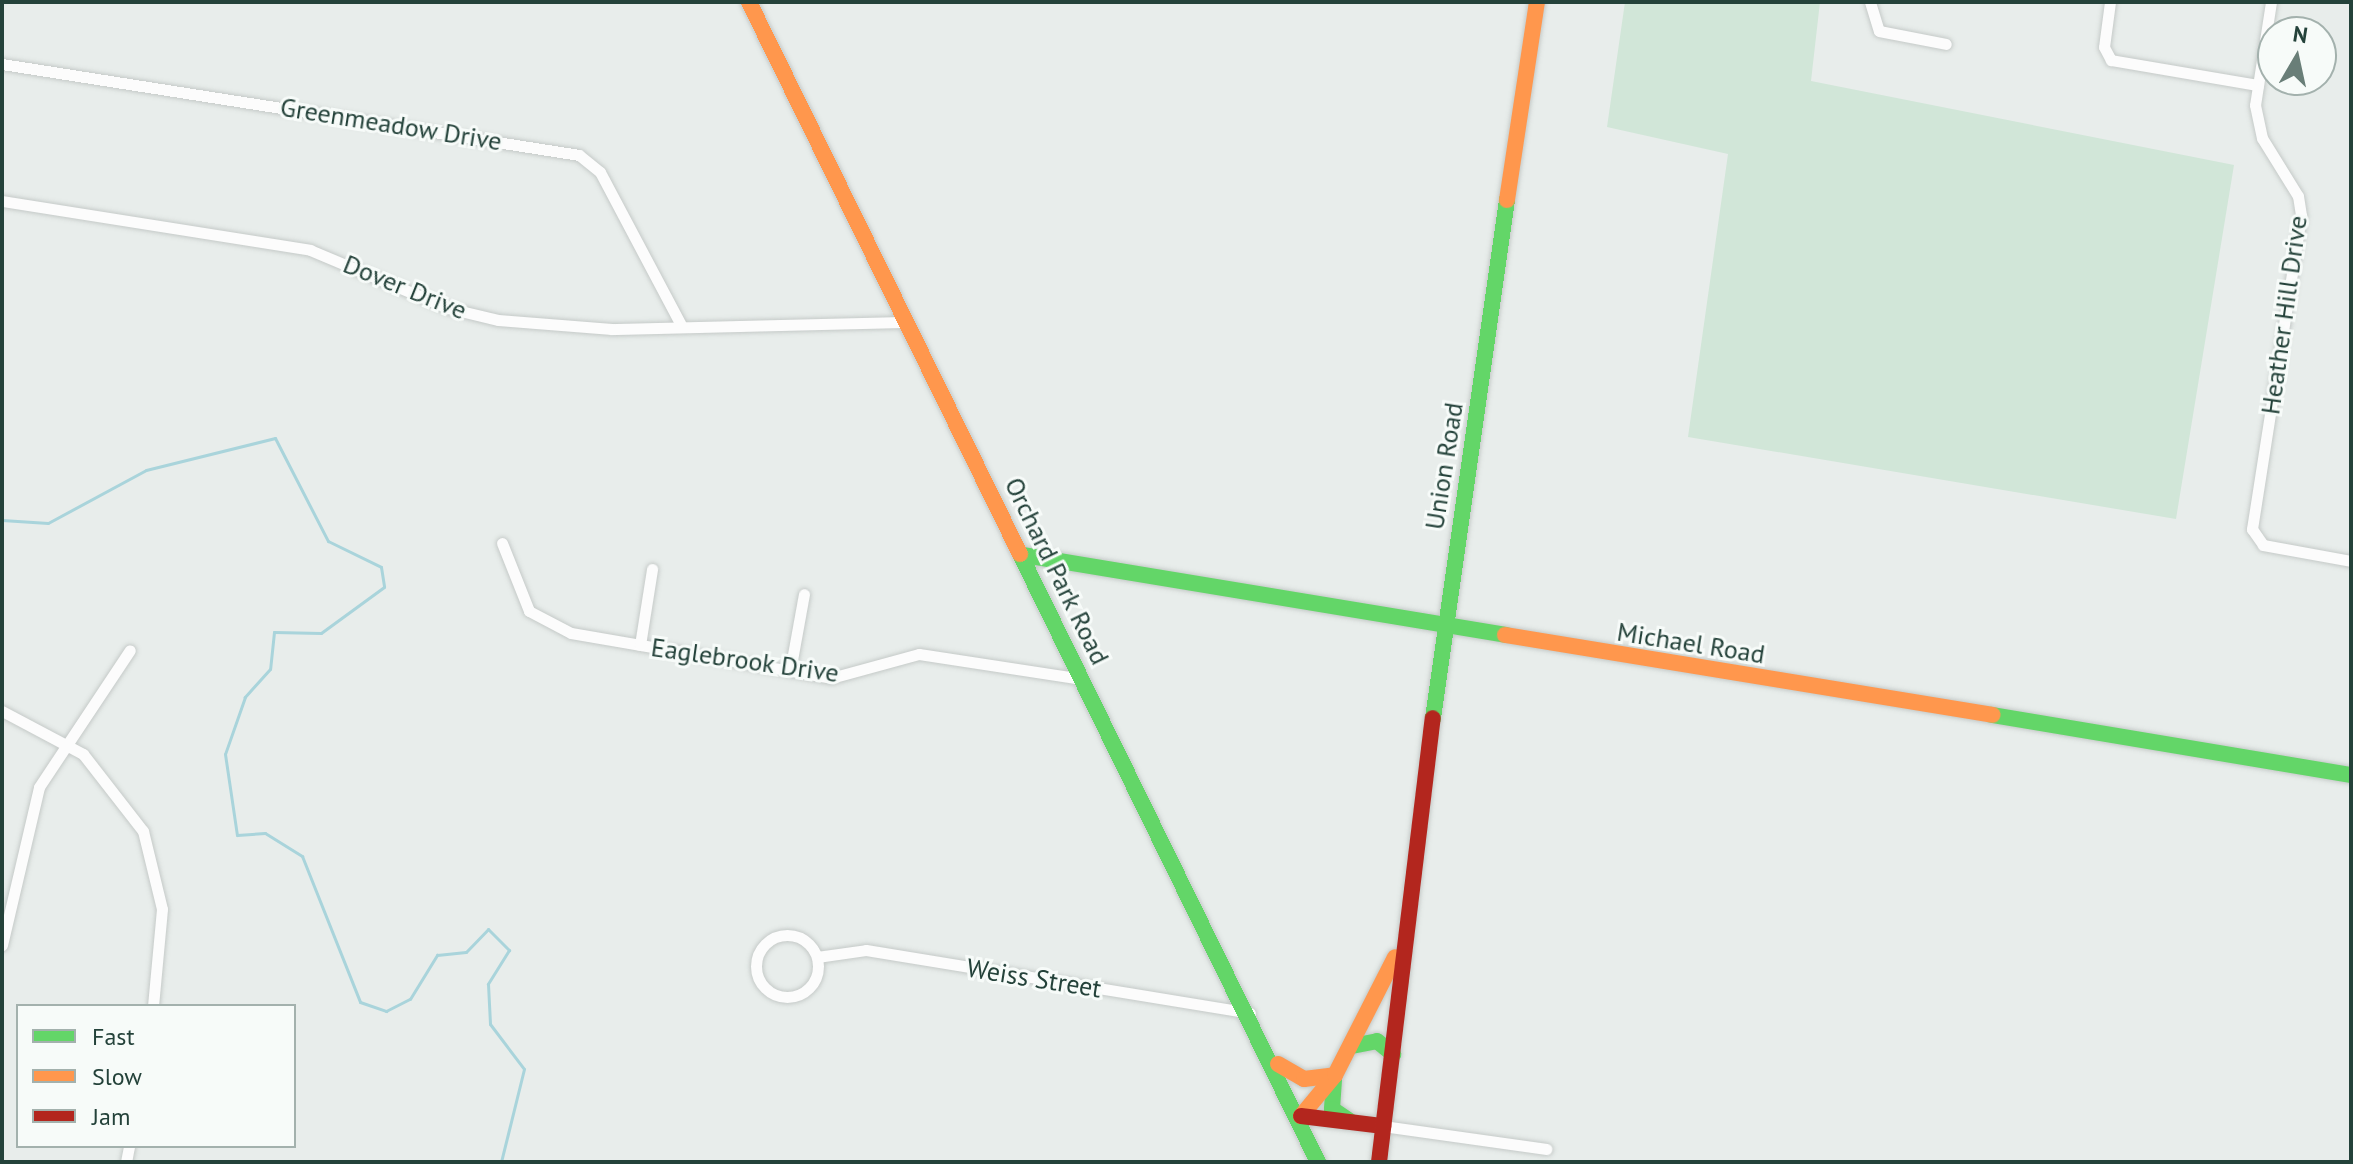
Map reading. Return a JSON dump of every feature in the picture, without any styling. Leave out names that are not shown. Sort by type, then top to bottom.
[{"type":"main road","name":"Orchard Park Road","points":[[749,2],[1274,1060],[1301,1116],[1318,1162]]},
{"type":"main road","name":"Union Road","points":[[1379,1162],[1393,1054],[1403,938],[1444,627],[1537,2]]},
{"type":"main road","name":"Michael Road","points":[[1023,555],[2351,775]]},
{"type":"main road","name":"Union Road","points":[[1301,1116],[1335,1075],[1352,1046],[1403,938]]},
{"type":"main road","points":[[1352,1046],[1377,1041],[1393,1054]]},
{"type":"main road","points":[[1274,1060],[1304,1079],[1335,1075],[1332,1109],[1354,1124]]},
{"type":"main road","points":[[1301,1116],[1383,1126]]},
{"type":"street","points":[[1870,2],[1879,31],[1946,44]]},
{"type":"street","points":[[2110,2],[2104,47],[2111,60],[2257,85]]},
{"type":"street","name":"Greenmeadow Drive","points":[[2,64],[579,155],[600,172],[682,327]]},
{"type":"street","name":"Heather Hill Drive","points":[[2259,96],[2262,138],[2293,187],[2301,216],[2252,529],[2263,545],[2351,561]]},
{"type":"street","name":"Dover Drive","points":[[2,201],[310,250],[448,308],[498,320],[682,327],[908,322]]},
{"type":"street","name":"Eaglebrook Drive","points":[[502,543],[538,619],[640,645],[842,678],[932,654],[1084,679]]},
{"type":"street","points":[[640,645],[652,569]]},
{"type":"street","points":[[790,671],[804,594]]},
{"type":"street","points":[[2,945],[26,823],[67,741],[130,650]]},
{"type":"street","points":[[2,711],[67,741],[109,779],[149,846],[163,931],[153,1004]]},
{"type":"street","points":[[778,936],[802,938],[817,957],[814,981],[795,997],[771,994],[756,975],[759,951],[778,936]]},
{"type":"street","name":"Weiss Street","points":[[817,957],[866,950],[1250,1013]]},
{"type":"street","points":[[1383,1126],[1546,1149]]},
{"type":"green space","points":[[1625,2],[1820,2],[1811,81],[2234,165],[2176,519],[1688,437],[1728,154],[1607,127]]},
{"type":"waterway","points":[[2,520],[48,523],[146,470],[275,438],[328,541],[381,567],[384,587],[321,633],[274,632],[270,669],[245,697],[225,754],[237,835],[265,833],[302,856],[360,1002],[386,1011],[410,999],[437,955],[466,952],[488,929],[509,950],[488,984],[490,1024],[524,1069],[501,1162]]},
{"type":"traffic: fast","points":[[1433,718],[1507,200]]},
{"type":"traffic: fast","points":[[1020,554],[1318,1162]]},
{"type":"traffic: fast","points":[[1023,555],[1505,635]]},
{"type":"traffic: fast","points":[[1992,715],[2351,775]]},
{"type":"traffic: fast","points":[[1352,1046],[1377,1041],[1393,1054]]},
{"type":"traffic: fast","points":[[1334,1080],[1332,1109],[1351,1122]]},
{"type":"traffic: slow","points":[[749,2],[1020,554]]},
{"type":"traffic: slow","points":[[1507,200],[1537,2]]},
{"type":"traffic: slow","points":[[1505,635],[1992,715]]},
{"type":"traffic: slow","points":[[1301,1116],[1335,1075],[1395,957]]},
{"type":"traffic: slow","points":[[1278,1064],[1304,1079],[1335,1075]]},
{"type":"traffic: jam","points":[[1379,1162],[1433,718]]},
{"type":"traffic: jam","points":[[1301,1116],[1383,1126]]}]
